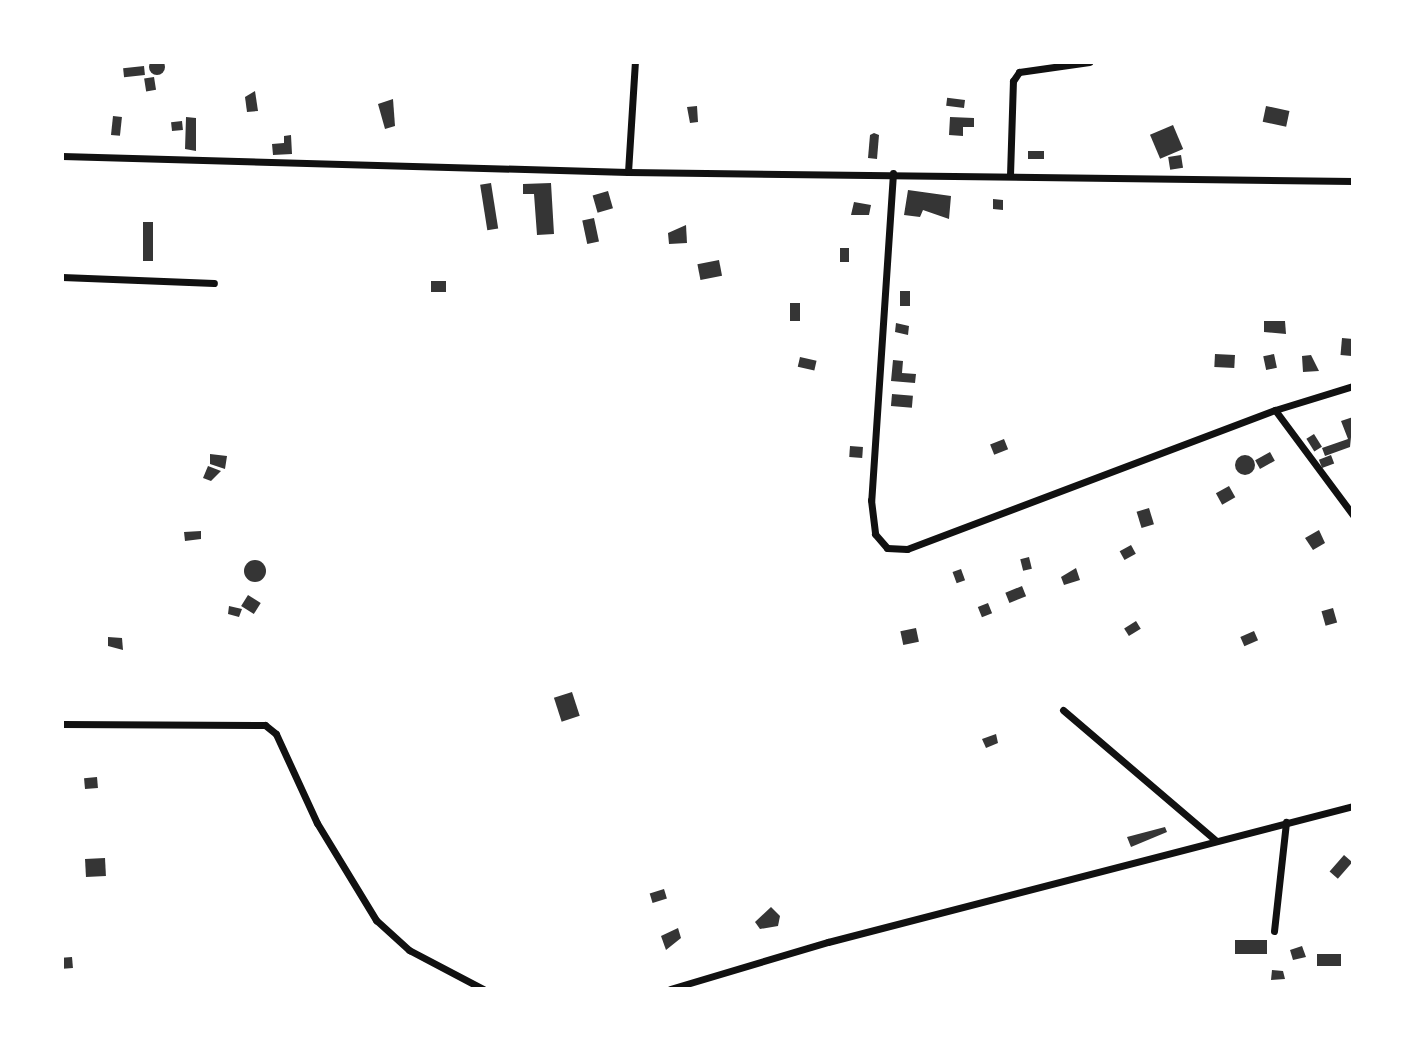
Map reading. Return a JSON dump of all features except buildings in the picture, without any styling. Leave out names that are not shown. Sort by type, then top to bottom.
[{"type":"street","points":[[628,172],[635,62]]},
{"type":"street","points":[[1010,175],[1013,81],[1019,72],[1089,62]]},
{"type":"street","points":[[62,156],[628,172],[1353,181]]},
{"type":"street","points":[[893,173],[871,500],[875,534],[887,548],[907,549],[1275,410],[1353,386]]},
{"type":"street","points":[[62,277],[214,283]]},
{"type":"street","points":[[1275,410],[1353,515]]},
{"type":"street","points":[[1063,710],[1215,840]]},
{"type":"street","points":[[62,724],[265,725],[276,734],[317,823],[376,920],[409,950],[483,989]]},
{"type":"street","points":[[670,989],[1215,840],[1353,806]]},
{"type":"street","points":[[1274,931],[1286,822]]}]
